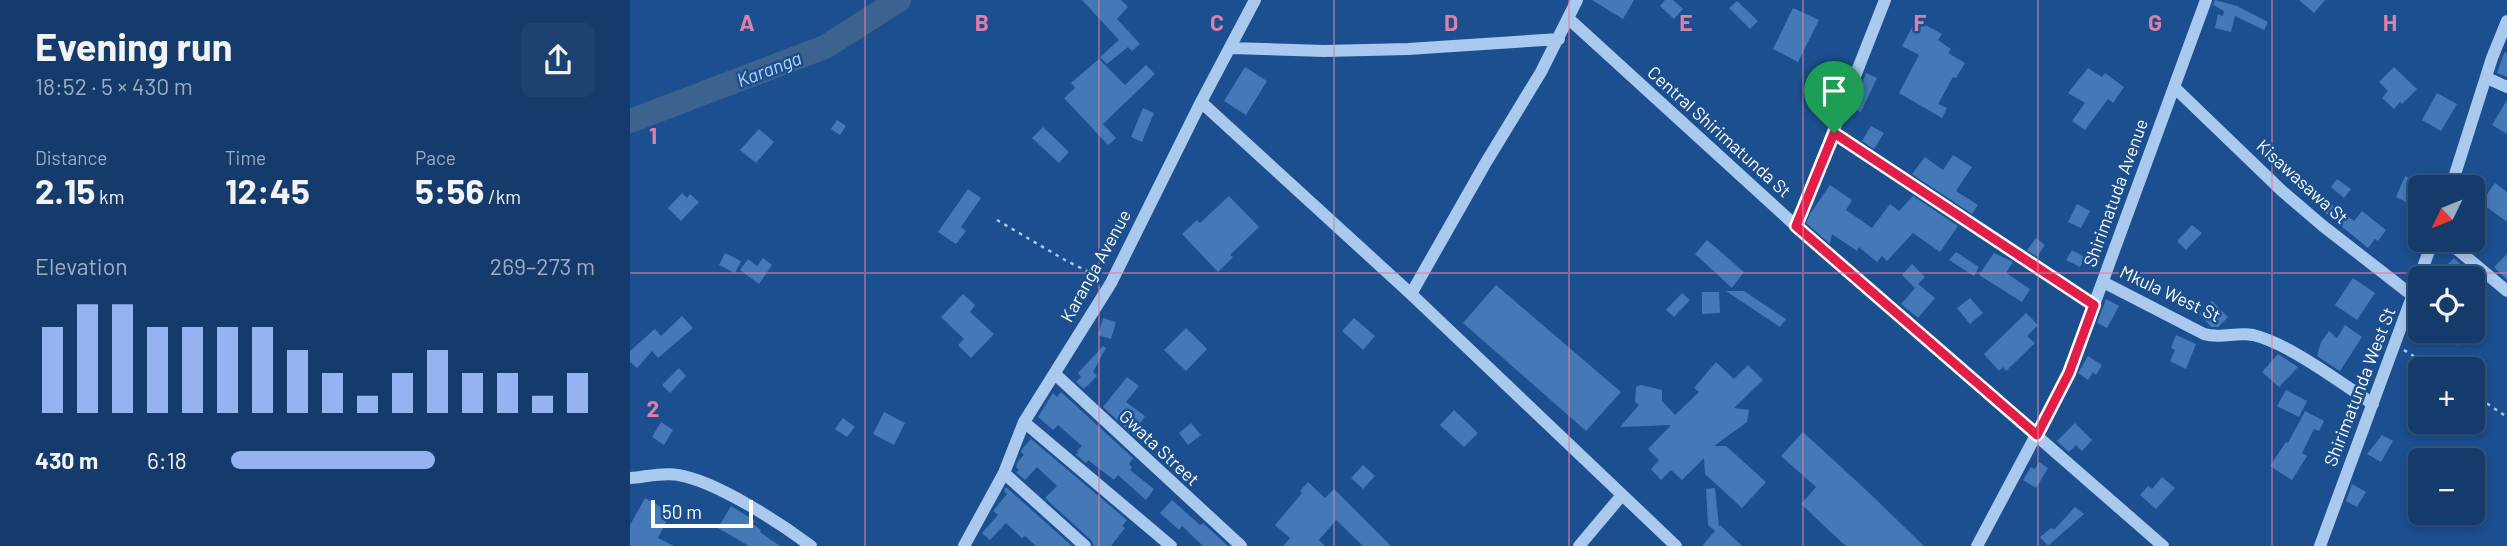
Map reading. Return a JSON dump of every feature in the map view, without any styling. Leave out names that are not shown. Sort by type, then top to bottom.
[{"type":"street","name":"Karanga Avenue","points":[[964,546],[1004,473],[1024,422],[1111,283],[1255,0]]},
{"type":"street","points":[[1411,294],[1485,164],[1542,72],[1577,0]]},
{"type":"street","points":[[1796,226],[1885,0]]},
{"type":"street","name":"Shirimatuda Avenue","points":[[1977,546],[2069,373],[2206,0]]},
{"type":"street","name":"Central Shirimatunda St","points":[[1569,19],[1796,226],[2163,546]]},
{"type":"street","points":[[2455,175],[2507,21]]},
{"type":"street","points":[[1231,48],[1324,51],[1408,49],[1559,39]]},
{"type":"street","points":[[2487,78],[2507,87]]},
{"type":"street","name":"Kisawasawa St","points":[[2174,87],[2281,190],[2408,292]]},
{"type":"street","points":[[1201,102],[1411,294],[1676,546]]},
{"type":"street","points":[[1834,133],[2094,305]]},
{"type":"street","points":[[2460,252],[2507,291]]},
{"type":"street","name":"Mkula West St","points":[[2102,282],[2204,334],[2216,338],[2238,334],[2254,335],[2294,353],[2372,404]]},
{"type":"street","name":"Shirimatunda West St","points":[[2320,546],[2408,309]]},
{"type":"street","name":"Gwata Street","points":[[1055,374],[1241,546]]},
{"type":"street","points":[[1024,422],[1171,546]]},
{"type":"street","points":[[1004,473],[1085,546]]},
{"type":"street","points":[[630,479],[677,474],[714,487],[792,531],[811,546]]},
{"type":"street","points":[[1579,546],[1622,495]]},
{"type":"path","points":[[997,219],[1065,260],[1111,283]]},
{"type":"path","points":[[2395,344],[2415,357]]},
{"type":"path","points":[[2485,402],[2507,417]]},
{"type":"building","points":[[1082,0],[1121,0],[1128,7],[1117,19],[1140,44],[1132,51],[1128,47],[1107,64],[1100,57],[1119,40]]},
{"type":"building","points":[[1592,0],[1634,0],[1623,19]]},
{"type":"building","points":[[1665,0],[1673,0],[1683,9],[1674,19],[1660,6]]},
{"type":"building","points":[[2215,0],[2237,6],[2268,22],[2264,30],[2235,16],[2231,32],[2215,28],[2218,14],[2223,16],[2224,11],[2213,5]]},
{"type":"building","points":[[2299,0],[2325,0],[2314,13]]},
{"type":"building","points":[[1737,1],[1758,21],[1750,29],[1729,8]]},
{"type":"building","points":[[1793,8],[1819,20],[1798,62],[1773,49]]},
{"type":"building","points":[[1916,20],[1942,34],[1938,40],[1951,49],[1948,53],[1965,63],[1956,78],[1953,77],[1938,104],[1947,108],[1942,118],[1899,93],[1919,55],[1902,46]]},
{"type":"building","points":[[2507,52],[2507,77],[2497,73],[2504,53]]},
{"type":"building","points":[[1099,59],[1125,85],[1146,65],[1155,74],[1103,124],[1116,138],[1108,145],[1064,98],[1075,88],[1071,83]]},
{"type":"building","points":[[1245,67],[1267,81],[1246,115],[1224,101]]},
{"type":"building","points":[[2394,67],[2417,89],[2394,109],[2382,98],[2388,91],[2379,82]]},
{"type":"building","points":[[2088,68],[2102,77],[2105,73],[2124,87],[2113,103],[2108,99],[2085,130],[2072,121],[2085,103],[2068,93]]},
{"type":"building","points":[[1866,73],[1877,78],[1861,112],[1852,108]]},
{"type":"building","points":[[2437,93],[2457,104],[2441,131],[2422,120]]},
{"type":"building","points":[[2507,100],[2507,134],[2492,125]]},
{"type":"building","points":[[1143,108],[1154,113],[1142,142],[1131,137]]},
{"type":"building","points":[[837,120],[846,126],[840,135],[831,129]]},
{"type":"building","points":[[1871,126],[1884,133],[1874,149],[1862,141]]},
{"type":"building","points":[[1043,127],[1069,152],[1059,163],[1032,138]]},
{"type":"building","points":[[759,129],[774,142],[756,163],[740,150]]},
{"type":"building","points":[[1953,155],[1972,167],[1956,191],[1978,205],[1972,214],[1912,174],[1925,157],[1943,170]]},
{"type":"building","points":[[2405,176],[2408,177],[2408,203],[2396,197]]},
{"type":"building","points":[[2337,179],[2351,189],[2344,198],[2331,187]]},
{"type":"building","points":[[2495,183],[2507,192],[2507,222],[2485,206],[2485,197]]},
{"type":"building","points":[[1830,185],[1852,200],[1846,210],[1872,228],[1890,204],[1899,211],[1913,196],[1958,226],[1940,252],[1913,233],[1887,261],[1882,256],[1877,262],[1859,247],[1857,251],[1832,234],[1830,244],[1806,223]]},
{"type":"building","points":[[968,189],[981,198],[961,227],[966,231],[956,244],[938,232]]},
{"type":"building","points":[[682,193],[687,198],[690,194],[699,202],[681,221],[668,208]]},
{"type":"building","points":[[1229,196],[1259,227],[1230,255],[1233,257],[1218,272],[1182,234],[1197,220],[1200,223]]},
{"type":"building","points":[[2330,203],[2354,221],[2362,211],[2386,230],[2378,241],[2375,239],[2368,248],[2323,211]]},
{"type":"building","points":[[2077,204],[2090,211],[2081,228],[2068,222]]},
{"type":"building","points":[[2192,225],[2202,233],[2186,250],[2177,241]]},
{"type":"building","points":[[2036,238],[2045,245],[2037,257],[2027,250]]},
{"type":"building","points":[[1707,240],[1744,272],[1732,288],[1695,254]]},
{"type":"building","points":[[2072,250],[2085,257],[2080,267],[2066,260]]},
{"type":"building","points":[[1956,252],[1979,267],[1974,276],[1949,260]]},
{"type":"building","points":[[725,253],[741,261],[735,273],[719,265]]},
{"type":"building","points":[[1994,253],[2013,262],[2006,273],[2030,289],[2022,302],[1979,275]]},
{"type":"building","points":[[2507,254],[2507,280],[2494,267]]},
{"type":"building","points":[[763,258],[772,265],[759,284],[740,270],[748,259],[757,266]]},
{"type":"building","points":[[2454,258],[2463,266],[2446,266]]},
{"type":"building","points":[[1912,264],[1925,277],[1918,284],[1935,298],[1918,318],[1901,304],[1917,286],[1915,288],[1902,275]]},
{"type":"building","points":[[2353,278],[2375,293],[2357,320],[2335,305]]},
{"type":"building","points":[[1496,285],[1621,392],[1586,431],[1463,323]]},
{"type":"building","points":[[1726,291],[1744,291],[1786,319],[1780,327]]},
{"type":"building","points":[[1702,292],[1719,292],[1720,313],[1702,314]]},
{"type":"building","points":[[1682,293],[1690,300],[1674,317],[1666,310]]},
{"type":"building","points":[[963,294],[975,305],[970,312],[994,334],[971,358],[958,345],[964,339],[941,317]]},
{"type":"building","points":[[1970,298],[1983,313],[1970,324],[1957,308]]},
{"type":"building","points":[[2106,299],[2119,306],[2107,328],[2097,323]]},
{"type":"building","points":[[2212,301],[2228,317],[2218,327],[2211,327],[2199,314]]},
{"type":"building","points":[[2026,313],[2038,325],[2027,336],[2035,343],[2006,371],[2003,367],[1999,371],[1984,354]]},
{"type":"building","points":[[682,316],[693,328],[658,358],[652,351],[637,368],[630,362],[630,351],[655,329],[661,336]]},
{"type":"building","points":[[1103,318],[1116,322],[1111,339],[1098,335]]},
{"type":"building","points":[[1354,318],[1375,336],[1363,350],[1342,331]]},
{"type":"building","points":[[2345,325],[2362,337],[2340,371],[2317,356],[2321,342],[2329,331],[2337,338]]},
{"type":"building","points":[[1186,328],[1207,349],[1186,371],[1164,350]]},
{"type":"building","points":[[2176,335],[2196,344],[2186,369],[2170,361],[2175,350],[2171,348]]},
{"type":"building","points":[[1103,346],[1106,348],[1093,372],[1097,376],[1084,389],[1076,382],[1081,377],[1078,373]]},
{"type":"building","points":[[2278,354],[2298,367],[2279,387],[2262,372]]},
{"type":"building","points":[[2088,356],[2102,365],[2096,375],[2093,372],[2088,380],[2078,373]]},
{"type":"building","points":[[1716,362],[1734,379],[1748,365],[1763,380],[1734,408],[1749,410],[1747,422],[1714,446],[1726,446],[1766,482],[1742,508],[1705,474],[1704,458],[1682,480],[1671,470],[1661,480],[1651,469],[1659,460],[1648,449],[1671,425],[1620,427],[1639,405],[1635,402],[1636,387],[1641,385],[1662,390],[1662,401],[1675,415],[1699,392],[1694,388]]},
{"type":"building","points":[[679,368],[686,376],[670,393],[662,385]]},
{"type":"building","points":[[1127,377],[1139,386],[1126,402],[1145,416],[1139,425],[1158,444],[1151,451],[1103,407]]},
{"type":"building","points":[[2286,390],[2307,401],[2299,417],[2277,406]]},
{"type":"building","points":[[1061,392],[1133,458],[1129,464],[1132,467],[1130,470],[1154,489],[1146,500],[1118,475],[1114,480],[1088,460],[1086,463],[1075,454],[1079,453],[1077,451],[1082,446],[1058,425],[1053,430],[1038,417],[1053,393],[1057,397]]},
{"type":"building","points":[[1454,410],[1478,433],[1464,447],[1440,425]]},
{"type":"building","points":[[2305,411],[2324,421],[2319,431],[2314,429],[2302,453],[2307,456],[2292,480],[2270,466],[2286,442],[2288,443]]},
{"type":"building","points":[[884,412],[905,423],[894,445],[873,434]]},
{"type":"building","points":[[843,418],[855,427],[847,437],[835,429]]},
{"type":"building","points":[[661,422],[673,430],[664,445],[652,437]]},
{"type":"building","points":[[1191,423],[1201,435],[1188,445],[1179,433]]},
{"type":"building","points":[[2075,423],[2092,440],[2082,451],[2076,445],[2069,452],[2057,441]]},
{"type":"building","points":[[1803,432],[1924,546],[1846,546],[1837,538],[1801,504],[1816,487],[1781,456]]},
{"type":"building","points":[[2382,435],[2393,441],[2381,462],[2367,454]]},
{"type":"building","points":[[1031,439],[1127,520],[1122,526],[1125,528],[1111,546],[1094,546],[1091,540],[1045,498],[1057,486],[1037,467],[1025,480],[1016,472],[1019,470],[1016,467],[1018,461],[1024,455],[1021,452]]},
{"type":"building","points":[[2039,462],[2048,468],[2036,488],[2023,480],[2031,467],[2035,469]]},
{"type":"building","points":[[1363,465],[1375,476],[1363,489],[1351,478]]},
{"type":"building","points":[[2162,477],[2175,488],[2156,509],[2140,495],[2148,486],[2152,489]]},
{"type":"building","points":[[1308,482],[1325,498],[1334,489],[1391,546],[1363,546],[1336,520],[1319,540],[1325,546],[1283,546],[1290,538],[1275,525]]},
{"type":"building","points":[[2352,484],[2366,492],[2357,507],[2346,501]]},
{"type":"building","points":[[1006,487],[1072,546],[1036,546],[1025,536],[1022,538],[1006,523],[990,540],[982,533],[998,515],[993,511],[1007,494],[1004,491]]},
{"type":"building","points":[[1715,488],[1719,527],[1720,525],[1742,546],[1702,546],[1715,531],[1708,525],[1706,489]]},
{"type":"building","points":[[645,498],[671,513],[658,538],[674,546],[630,546],[630,525]]},
{"type":"building","points":[[1172,500],[1228,546],[1203,546],[1182,526],[1179,530],[1160,513]]},
{"type":"building","points":[[731,506],[755,521],[753,524],[760,532],[780,546],[749,546],[718,528]]},
{"type":"building","points":[[2075,507],[2084,514],[2048,546],[2040,537],[2051,528],[2054,530]]},
{"type":"waterway","name":"Karanga","points":[[630,121],[825,47],[899,0]]},
{"type":"route","points":[[1834,133],[2094,305],[2069,373],[2037,435],[1796,226],[1834,133]]}]
